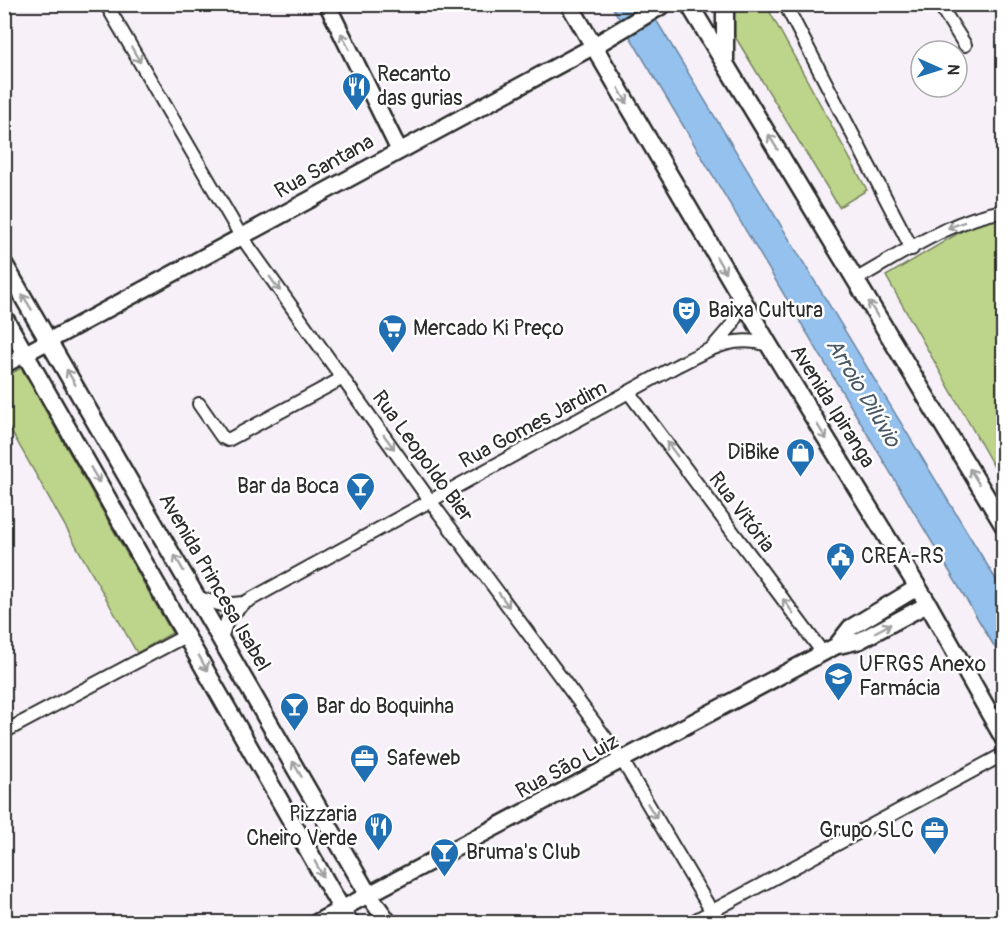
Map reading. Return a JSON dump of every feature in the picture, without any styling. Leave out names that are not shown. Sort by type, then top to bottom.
[{"type":"main road","name":"Avenida Ipiranga","points":[[569,4],[742,300],[918,587],[1004,739]]},
{"type":"main road","name":"Rua Santana","points":[[594,46],[664,4]]},
{"type":"main road","points":[[689,4],[1004,526]]},
{"type":"main road","points":[[724,4],[725,62]]},
{"type":"main road","name":"Avenida Princesa Isabel","points":[[4,264],[50,340],[368,894],[388,922]]},
{"type":"main road","points":[[4,317],[345,916]]},
{"type":"street","name":"Rua Leopoldo Bier","points":[[106,4],[241,236],[431,502],[622,760],[715,917]]},
{"type":"street","points":[[327,4],[399,150]]},
{"type":"street","points":[[785,4],[912,249]]},
{"type":"street","points":[[939,4],[961,39]]},
{"type":"street","name":"Rua Santana","points":[[4,365],[594,46]]},
{"type":"street","points":[[855,280],[947,228],[987,213],[1004,211]]},
{"type":"street","name":"Rua Gomes Jardim","points":[[713,347],[732,325],[742,300]]},
{"type":"street","name":"Rua Gomes Jardim","points":[[221,638],[228,618],[244,603],[713,347],[741,340],[769,345]]},
{"type":"street","points":[[199,404],[222,437],[228,440],[343,378]]},
{"type":"street","name":"Rua Vitória","points":[[630,393],[830,649]]},
{"type":"street","name":"Rua São Luiz","points":[[830,649],[850,628],[918,587]]},
{"type":"street","name":"Rua Gomes Jardim","points":[[199,598],[222,605],[244,603]]},
{"type":"street","name":"Rua São Luiz","points":[[317,922],[345,916],[368,894],[830,649],[859,641],[928,604]]},
{"type":"street","points":[[4,732],[187,635]]},
{"type":"street","points":[[692,922],[715,917],[1004,754]]},
{"type":"green space","points":[[731,5],[766,5],[867,190],[839,207],[731,30]]},
{"type":"green space","points":[[984,218],[1003,218],[1003,483],[886,276]]},
{"type":"green space","points":[[21,368],[172,633],[137,653],[5,420],[5,377]]},
{"type":"water","name":"Arroio Dilúvio","points":[[611,5],[647,5],[1003,591],[1003,661]]},
{"type":"place","name":"Recanto das gurias","points":[[356,112]]},
{"type":"place","name":"Baixa Cultura","points":[[687,336]]},
{"type":"place","name":"Mercado Ki Preço","points":[[392,354]]},
{"type":"place","name":"DiBike","points":[[800,478]]},
{"type":"place","name":"Bar da Boca","points":[[360,512]]},
{"type":"place","name":"CREA-RS","points":[[840,582]]},
{"type":"place","name":"UFRGS Anexo Farmácia","points":[[838,702]]},
{"type":"place","name":"Bar do Boquinha","points":[[295,732]]},
{"type":"place","name":"Safeweb","points":[[365,784]]},
{"type":"place","name":"Pizzaria Cheiro Verde","points":[[378,852]]},
{"type":"place","name":"Grupo SLC","points":[[935,856]]},
{"type":"place","name":"Bruma's Club","points":[[445,878]]}]
